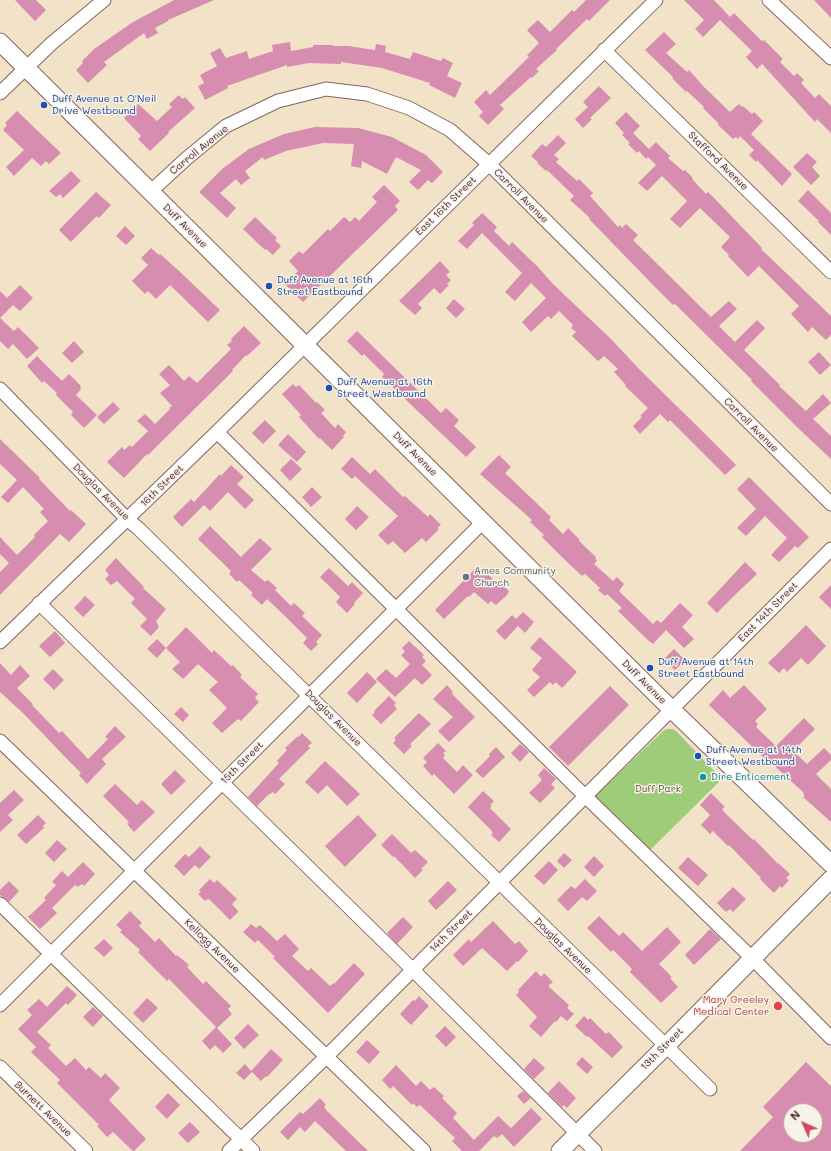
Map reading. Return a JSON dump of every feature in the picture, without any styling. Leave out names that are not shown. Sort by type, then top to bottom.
[{"type":"main road","name":"Duff Avenue","points":[[0,42],[671,709],[831,864]]},
{"type":"main road","name":"13th Street","points":[[560,1151],[831,879]]},
{"type":"street","points":[[0,93],[71,27],[104,0]]},
{"type":"street","name":"East 16th Street","points":[[305,345],[656,0]]},
{"type":"street","points":[[769,0],[831,58]]},
{"type":"street","name":"Stafford Avenue","points":[[604,50],[831,272]]},
{"type":"street","name":"Carroll Avenue","points":[[150,192],[187,158],[226,126],[278,101],[326,90],[367,94],[409,108],[450,130],[489,164],[831,504]]},
{"type":"street","name":"16th Street","points":[[0,642],[305,345]]},
{"type":"street","name":"Douglas Avenue","points":[[0,390],[128,519],[710,1089]]},
{"type":"street","points":[[217,432],[585,796],[752,958],[831,1038]]},
{"type":"street","name":"15th Street","points":[[0,1004],[483,522]]},
{"type":"street","name":"East 14th Street","points":[[671,709],[831,549]]},
{"type":"street","points":[[39,603],[595,1151]]},
{"type":"street","name":"14th Street","points":[[229,1151],[413,970],[671,709]]},
{"type":"street","name":"Kellogg Avenue","points":[[0,741],[424,1151]]},
{"type":"street","points":[[0,904],[252,1151]]},
{"type":"street","name":"Burnett Avenue","points":[[0,1067],[86,1151]]},
{"type":"green space","name":"Duff Park","points":[[667,729],[673,729],[676,731],[722,779],[648,852],[593,798],[662,732]]},
{"type":"building","points":[[15,0],[36,0],[46,10],[35,21]]},
{"type":"building","points":[[174,0],[214,0],[168,20],[155,28],[158,33],[147,39],[144,33],[104,62],[107,65],[88,83],[76,70],[83,63],[82,61],[94,49],[133,22]]},
{"type":"building","points":[[586,0],[610,0],[589,21],[587,19],[536,69],[539,71],[532,78],[531,77],[500,105],[504,109],[488,125],[479,116],[483,112],[474,102],[486,90],[490,95],[529,57],[527,55],[539,43],[527,30],[538,20],[550,32],[572,10],[574,12]]},
{"type":"building","points":[[684,0],[714,0],[730,17],[734,13],[762,41],[764,40],[783,59],[780,62],[794,76],[797,73],[804,80],[801,83],[815,98],[819,94],[831,106],[831,133],[817,119],[815,122],[762,64],[757,69],[746,57],[752,51],[720,20],[703,37],[695,29],[704,20]]},
{"type":"building","points":[[814,0],[831,0],[831,18]]},
{"type":"building","points":[[664,32],[676,44],[666,53],[687,72],[689,70],[730,112],[739,104],[752,114],[754,112],[763,121],[751,134],[792,174],[782,186],[757,160],[756,162],[749,155],[754,150],[740,136],[738,139],[736,137],[733,139],[718,125],[719,124],[703,108],[704,107],[687,91],[686,92],[645,50]]},
{"type":"building","points":[[290,42],[291,51],[313,47],[313,45],[348,46],[375,50],[376,44],[386,46],[385,52],[410,59],[413,52],[441,61],[443,58],[453,63],[447,76],[462,83],[455,98],[429,85],[430,83],[382,68],[341,62],[341,64],[309,63],[287,67],[287,65],[227,86],[228,88],[205,100],[198,86],[204,83],[200,75],[217,66],[210,53],[220,48],[226,58],[247,51],[249,59],[273,51],[272,45]]},
{"type":"building","points":[[599,86],[611,98],[590,118],[592,119],[583,128],[575,119],[588,107],[583,102]]},
{"type":"building","points":[[179,95],[182,99],[185,97],[195,108],[168,132],[169,133],[150,151],[138,139],[141,136],[124,118],[138,104],[157,121],[172,107],[169,104]]},
{"type":"building","points":[[17,111],[61,153],[49,164],[46,161],[41,166],[32,158],[14,176],[6,167],[24,150],[3,130],[7,125],[5,123]]},
{"type":"building","points":[[626,112],[640,126],[633,133],[649,149],[656,142],[670,156],[668,158],[683,171],[685,170],[706,194],[708,192],[762,248],[761,249],[831,316],[831,335],[826,340],[812,327],[808,332],[791,314],[799,306],[759,266],[748,277],[721,247],[730,237],[700,208],[680,228],[670,219],[687,201],[662,176],[647,191],[638,183],[656,165],[648,157],[646,159],[639,151],[637,153],[628,144],[630,143],[622,135],[624,133],[615,123]]},
{"type":"building","points":[[315,127],[358,128],[392,137],[426,155],[443,172],[432,183],[428,180],[418,190],[409,182],[421,170],[396,157],[387,174],[362,161],[361,168],[351,166],[354,144],[323,143],[286,151],[264,160],[263,157],[245,171],[250,178],[241,185],[236,179],[220,193],[236,208],[227,218],[199,192],[222,169],[249,149],[284,134]]},
{"type":"building","points":[[558,135],[566,143],[554,155],[559,159],[556,162],[577,181],[579,179],[593,193],[590,196],[618,227],[620,225],[622,228],[626,224],[638,235],[633,240],[711,317],[729,301],[737,309],[719,326],[735,342],[757,320],[765,328],[744,350],[780,385],[779,386],[806,411],[823,394],[831,403],[813,419],[831,436],[831,459],[799,429],[675,304],[673,305],[656,288],[589,219],[590,218],[570,200],[574,196],[531,156],[542,144],[546,147]]},
{"type":"building","points":[[807,153],[817,162],[812,167],[820,176],[811,185],[793,167]]},
{"type":"building","points":[[71,171],[81,181],[63,198],[60,194],[56,197],[49,191]]},
{"type":"building","points":[[384,185],[400,201],[395,206],[398,210],[303,302],[285,284],[298,271],[289,261],[299,251],[303,254],[328,229],[330,231],[344,217],[350,222],[355,217],[359,221],[377,202],[372,197]]},
{"type":"building","points":[[808,190],[831,213],[831,235],[798,201]]},
{"type":"building","points":[[96,192],[111,205],[99,218],[97,216],[71,242],[59,230]]},
{"type":"building","points":[[482,213],[497,227],[494,231],[509,246],[512,242],[538,267],[553,284],[610,338],[641,371],[736,465],[725,475],[670,420],[668,422],[660,414],[640,434],[633,426],[648,408],[625,386],[626,385],[614,372],[618,369],[604,356],[598,361],[572,336],[576,332],[571,328],[573,325],[559,311],[551,319],[548,316],[531,332],[522,322],[546,298],[531,283],[515,301],[505,292],[522,273],[482,233],[467,249],[458,241],[474,225],[472,223]]},
{"type":"building","points":[[255,217],[277,238],[275,240],[281,246],[273,255],[266,249],[265,250],[243,229]]},
{"type":"building","points":[[125,226],[135,236],[126,245],[116,236]]},
{"type":"building","points":[[151,248],[179,271],[220,310],[208,322],[170,285],[156,299],[148,291],[145,294],[132,281],[148,265],[141,258]]},
{"type":"building","points":[[440,261],[450,272],[446,275],[451,280],[447,284],[449,285],[440,294],[434,288],[418,304],[422,308],[415,315],[399,301]]},
{"type":"building","points":[[20,285],[33,298],[20,311],[13,305],[0,318],[0,291],[7,298]]},
{"type":"building","points":[[454,299],[465,309],[456,318],[446,308]]},
{"type":"building","points":[[0,318],[14,331],[18,327],[39,348],[27,359],[13,344],[8,349],[0,341]]},
{"type":"building","points":[[244,326],[261,343],[247,356],[246,355],[232,370],[233,371],[124,478],[107,462],[122,447],[124,450],[130,445],[132,447],[148,431],[137,421],[145,414],[155,424],[172,406],[160,393],[170,385],[159,374],[169,365],[184,381],[189,376],[197,383],[231,349],[227,345]]},
{"type":"building","points":[[357,331],[441,413],[446,408],[459,420],[454,426],[476,447],[466,457],[382,377],[384,374],[364,354],[362,356],[347,341]]},
{"type":"building","points":[[74,341],[84,352],[72,363],[62,353]]},
{"type":"building","points":[[819,352],[831,365],[820,375],[808,362]]},
{"type":"building","points":[[37,356],[62,381],[69,374],[81,386],[81,389],[76,395],[97,415],[84,428],[71,415],[73,412],[56,395],[57,393],[44,381],[42,383],[27,366]]},
{"type":"building","points":[[293,384],[296,387],[299,385],[325,410],[321,413],[335,428],[338,424],[346,432],[343,436],[344,437],[332,450],[320,438],[319,439],[299,417],[301,415],[282,394]]},
{"type":"building","points":[[113,402],[120,409],[104,424],[97,417]]},
{"type":"building","points":[[265,420],[276,431],[263,444],[252,433]]},
{"type":"building","points":[[288,434],[306,452],[297,462],[278,445]]},
{"type":"building","points":[[0,439],[40,478],[39,479],[70,511],[71,510],[86,524],[69,542],[60,534],[0,595],[0,572],[9,563],[0,554],[0,537],[17,555],[48,521],[40,512],[44,509],[23,487],[8,503],[1,497],[17,480],[0,464]]},
{"type":"building","points":[[499,455],[511,467],[505,473],[551,517],[549,520],[563,534],[568,528],[580,540],[579,541],[596,557],[595,558],[597,561],[594,564],[613,581],[617,577],[624,584],[619,591],[653,624],[657,620],[661,623],[680,603],[693,615],[682,627],[694,639],[684,648],[666,630],[653,644],[650,642],[618,611],[622,608],[607,594],[605,596],[598,590],[600,588],[585,574],[582,576],[542,537],[544,535],[530,522],[532,520],[480,474]]},
{"type":"building","points":[[352,457],[370,474],[375,469],[403,497],[405,496],[428,517],[430,514],[441,525],[437,528],[439,529],[426,542],[422,538],[405,553],[393,541],[388,545],[378,535],[398,516],[355,476],[352,479],[341,469]]},
{"type":"building","points":[[291,459],[302,469],[290,481],[280,470]]},
{"type":"building","points":[[231,465],[244,477],[237,484],[254,500],[245,509],[228,492],[210,511],[204,505],[182,527],[173,517],[191,499],[194,502],[220,474],[221,476]]},
{"type":"building","points":[[749,477],[809,537],[798,548],[795,546],[779,562],[771,555],[787,538],[765,516],[746,536],[737,528],[756,509],[737,489]]},
{"type":"building","points":[[312,487],[322,497],[311,507],[302,497]]},
{"type":"building","points":[[357,506],[369,517],[356,530],[345,519]]},
{"type":"building","points":[[210,526],[241,557],[260,538],[272,549],[251,570],[265,582],[268,580],[277,588],[275,590],[291,606],[294,603],[305,613],[302,616],[322,635],[316,642],[318,644],[311,651],[303,643],[307,638],[289,620],[267,599],[262,605],[251,595],[253,593],[239,580],[237,582],[229,574],[231,571],[198,539]]},
{"type":"building","points":[[116,558],[144,587],[143,588],[166,609],[156,621],[159,627],[151,636],[140,626],[147,619],[131,603],[135,599],[117,581],[111,585],[105,579],[109,575],[105,570]]},
{"type":"building","points":[[745,562],[757,574],[717,613],[707,603]]},
{"type":"building","points":[[477,567],[485,575],[487,573],[498,585],[500,583],[509,591],[507,595],[496,605],[491,601],[488,604],[474,592],[444,619],[435,610]]},
{"type":"building","points":[[329,568],[348,586],[352,582],[363,593],[347,613],[336,602],[340,597],[320,577]]},
{"type":"building","points":[[831,585],[831,609],[819,597]]},
{"type":"building","points":[[85,596],[95,605],[83,617],[74,608]]},
{"type":"building","points":[[523,612],[534,622],[525,633],[518,626],[505,640],[496,631],[512,615],[516,619]]},
{"type":"building","points":[[806,625],[826,646],[808,665],[801,658],[787,672],[784,668],[779,673],[768,663]]},
{"type":"building","points":[[186,627],[212,653],[214,650],[231,666],[233,665],[242,675],[240,677],[258,694],[255,698],[259,702],[241,721],[238,719],[222,733],[212,723],[227,708],[209,690],[218,682],[198,664],[183,679],[172,669],[180,662],[166,648]]},
{"type":"building","points":[[55,631],[65,643],[50,657],[39,646]]},
{"type":"building","points":[[540,637],[577,672],[562,688],[556,682],[553,685],[550,682],[534,697],[527,690],[540,677],[532,670],[542,658],[530,648]]},
{"type":"building","points":[[157,639],[166,648],[157,658],[147,649]]},
{"type":"building","points":[[409,641],[424,655],[422,657],[426,661],[422,665],[432,675],[422,685],[415,678],[395,697],[376,679],[386,669],[396,678],[410,664],[401,655],[405,652],[402,648]]},
{"type":"building","points":[[674,649],[685,660],[675,670],[664,659]]},
{"type":"building","points":[[0,663],[11,675],[20,665],[30,676],[17,688],[59,733],[62,731],[88,759],[108,739],[105,737],[115,726],[126,737],[102,759],[106,764],[87,784],[79,775],[81,773],[24,714],[0,692]]},
{"type":"building","points":[[53,669],[64,680],[54,690],[43,679]]},
{"type":"building","points":[[367,672],[377,682],[357,703],[347,693]]},
{"type":"building","points":[[447,685],[453,692],[452,694],[475,717],[449,742],[438,731],[453,717],[433,699]]},
{"type":"building","points":[[744,685],[767,709],[755,721],[758,724],[756,727],[776,746],[804,718],[815,729],[793,751],[807,764],[824,748],[831,755],[831,760],[816,774],[831,789],[831,822],[803,797],[805,796],[803,794],[804,793],[766,757],[765,759],[709,705],[723,690],[730,698]]},
{"type":"building","points":[[610,686],[629,705],[568,766],[549,747]]},
{"type":"building","points":[[389,696],[396,703],[394,705],[397,709],[381,724],[372,715]]},
{"type":"building","points":[[181,707],[189,715],[183,722],[174,714]]},
{"type":"building","points":[[419,713],[431,724],[410,744],[412,746],[404,754],[393,743],[396,740],[394,738]]},
{"type":"building","points":[[302,733],[312,743],[308,746],[310,748],[279,779],[285,784],[275,794],[273,792],[268,795],[257,806],[248,797],[279,763],[277,761],[287,750],[285,748]]},
{"type":"building","points":[[438,743],[446,751],[443,753],[445,755],[443,758],[457,772],[463,765],[473,775],[454,794],[434,774],[432,776],[423,766],[427,762],[423,758]]},
{"type":"building","points":[[520,744],[529,752],[520,762],[511,753]]},
{"type":"building","points":[[496,747],[505,757],[483,778],[475,771],[490,756],[489,754]]},
{"type":"building","points":[[325,761],[360,794],[347,806],[327,785],[318,794],[305,782]]},
{"type":"building","points":[[544,768],[556,779],[551,784],[555,788],[540,803],[529,793],[542,780],[538,775]]},
{"type":"building","points":[[175,770],[186,781],[171,795],[161,784]]},
{"type":"building","points":[[115,784],[137,805],[142,800],[155,812],[134,832],[127,824],[129,822],[103,796]]},
{"type":"building","points":[[14,790],[24,800],[8,815],[13,820],[0,832],[0,803]]},
{"type":"building","points":[[483,791],[494,801],[490,805],[492,806],[490,808],[511,829],[499,842],[491,835],[493,833],[490,829],[468,807]]},
{"type":"building","points":[[711,793],[725,807],[722,809],[725,813],[790,874],[786,878],[789,880],[782,888],[780,886],[774,893],[729,845],[728,846],[713,831],[710,834],[701,825],[710,815],[700,805]]},
{"type":"building","points":[[38,815],[46,823],[43,826],[44,828],[26,844],[17,835]]},
{"type":"building","points":[[358,815],[377,835],[345,867],[325,846]]},
{"type":"building","points":[[392,834],[411,853],[415,850],[428,862],[415,878],[381,845]]},
{"type":"building","points":[[57,840],[67,849],[54,862],[45,853]]},
{"type":"building","points":[[200,846],[211,857],[199,869],[195,865],[184,876],[174,866],[185,854],[189,857]]},
{"type":"building","points":[[564,853],[572,860],[564,868],[557,861]]},
{"type":"building","points":[[594,856],[604,866],[594,877],[584,867]]},
{"type":"building","points":[[688,857],[708,875],[698,886],[678,868]]},
{"type":"building","points":[[549,861],[558,870],[544,885],[534,876]]},
{"type":"building","points":[[83,862],[95,874],[84,886],[82,884],[78,887],[75,885],[52,908],[57,913],[40,929],[28,917],[46,900],[44,898],[56,885],[52,882],[62,871],[68,877]]},
{"type":"building","points":[[210,879],[214,883],[217,880],[237,899],[232,904],[238,912],[230,920],[210,900],[208,899],[205,901],[198,894],[201,892],[199,890]]},
{"type":"building","points":[[585,879],[597,891],[587,901],[582,897],[568,911],[557,900],[571,886],[575,889]]},
{"type":"building","points":[[9,881],[19,891],[9,902],[0,895],[0,890]]},
{"type":"building","points":[[448,881],[457,890],[436,910],[428,901]]},
{"type":"building","points":[[733,887],[746,899],[733,912],[730,909],[726,912],[717,903]]},
{"type":"building","points":[[130,911],[142,923],[139,926],[155,942],[159,938],[176,956],[177,955],[189,965],[187,967],[203,984],[206,981],[231,1006],[228,1009],[232,1014],[217,1028],[169,979],[167,981],[138,952],[140,950],[120,932],[122,930],[116,925]]},
{"type":"building","points":[[599,916],[619,936],[623,932],[642,951],[667,927],[681,942],[659,964],[672,977],[670,978],[678,987],[661,1003],[630,972],[632,969],[613,950],[611,952],[587,928]]},
{"type":"building","points":[[403,917],[413,927],[397,944],[387,933]]},
{"type":"building","points":[[493,921],[515,944],[519,941],[528,951],[507,971],[482,948],[463,966],[453,955],[469,939],[471,942]]},
{"type":"building","points":[[251,924],[256,928],[260,925],[277,941],[285,934],[299,949],[292,956],[308,971],[311,968],[330,986],[334,984],[354,963],[365,974],[328,1013],[273,958],[275,957],[258,940],[255,943],[243,932]]},
{"type":"building","points":[[710,929],[721,939],[694,965],[685,955]]},
{"type":"building","points":[[104,939],[113,948],[104,957],[94,948]]},
{"type":"building","points":[[536,971],[541,977],[544,973],[553,982],[549,985],[549,987],[569,1005],[567,1008],[574,1014],[567,1021],[561,1016],[541,1037],[529,1026],[537,1017],[516,995],[519,992],[518,990]]},
{"type":"building","points":[[67,986],[77,995],[68,1005],[66,1003],[37,1032],[51,1045],[48,1048],[66,1066],[75,1058],[86,1070],[89,1067],[101,1078],[105,1073],[120,1088],[109,1100],[146,1139],[134,1151],[113,1132],[107,1137],[97,1126],[99,1125],[57,1083],[60,1080],[31,1052],[36,1047],[18,1029],[32,1015],[27,1010],[39,999],[47,1007]]},
{"type":"building","points":[[419,996],[429,1006],[411,1025],[400,1014],[413,1000],[415,1001]]},
{"type":"building","points":[[147,998],[158,1008],[143,1023],[133,1013]]},
{"type":"building","points":[[93,1007],[103,1016],[93,1027],[83,1017]]},
{"type":"building","points":[[584,1016],[588,1020],[590,1018],[606,1034],[609,1032],[623,1047],[612,1058],[575,1026]]},
{"type":"building","points":[[248,1024],[259,1035],[244,1049],[234,1038]]},
{"type":"building","points":[[445,1026],[456,1037],[446,1047],[435,1036]]},
{"type":"building","points":[[216,1027],[232,1044],[223,1053],[215,1045],[210,1050],[202,1041]]},
{"type":"building","points":[[367,1040],[380,1052],[369,1064],[356,1052]]},
{"type":"building","points":[[271,1049],[283,1060],[267,1077],[266,1076],[261,1081],[252,1072],[244,1080],[236,1073],[245,1064],[251,1071]]},
{"type":"building","points":[[582,1057],[593,1067],[587,1074],[576,1064]]},
{"type":"building","points":[[534,1058],[545,1068],[534,1079],[524,1069]]},
{"type":"building","points":[[806,1062],[831,1086],[831,1151],[740,1151],[773,1117],[763,1107]]},
{"type":"building","points":[[396,1065],[416,1086],[421,1081],[430,1090],[434,1087],[444,1096],[442,1098],[457,1113],[453,1118],[474,1140],[498,1116],[511,1128],[531,1108],[542,1119],[514,1147],[502,1134],[497,1138],[494,1136],[479,1151],[462,1151],[452,1141],[455,1138],[420,1105],[417,1107],[413,1103],[412,1105],[393,1086],[390,1089],[382,1080]]},
{"type":"building","points":[[559,1081],[576,1098],[567,1108],[564,1105],[562,1107],[548,1093]]},
{"type":"building","points":[[523,1091],[531,1098],[524,1104],[517,1096]]},
{"type":"building","points":[[168,1093],[180,1105],[167,1119],[155,1107]]},
{"type":"building","points":[[320,1098],[326,1105],[324,1107],[327,1111],[368,1151],[346,1151],[315,1121],[305,1132],[300,1127],[288,1140],[280,1132],[300,1112],[303,1114]]},
{"type":"building","points":[[190,1122],[200,1132],[188,1143],[178,1133]]},
{"type":"place","name":"Duff Avenue at O'Neil Drive Westbound","points":[[44,105]]},
{"type":"place","name":"Duff Avenue at 16th Street Eastbound","points":[[269,286]]},
{"type":"place","name":"Duff Avenue at 16th Street Westbound","points":[[329,388]]},
{"type":"place","name":"Ames Community Church","points":[[466,577]]},
{"type":"place","name":"Duff Avenue at 14th Street Eastbound","points":[[650,668]]},
{"type":"place","name":"Duff Avenue at 14th Street Westbound","points":[[698,756]]},
{"type":"place","name":"Dire Enticement","points":[[703,777]]},
{"type":"place","name":"Mary Greeley Medical Center","points":[[778,1006]]}]
